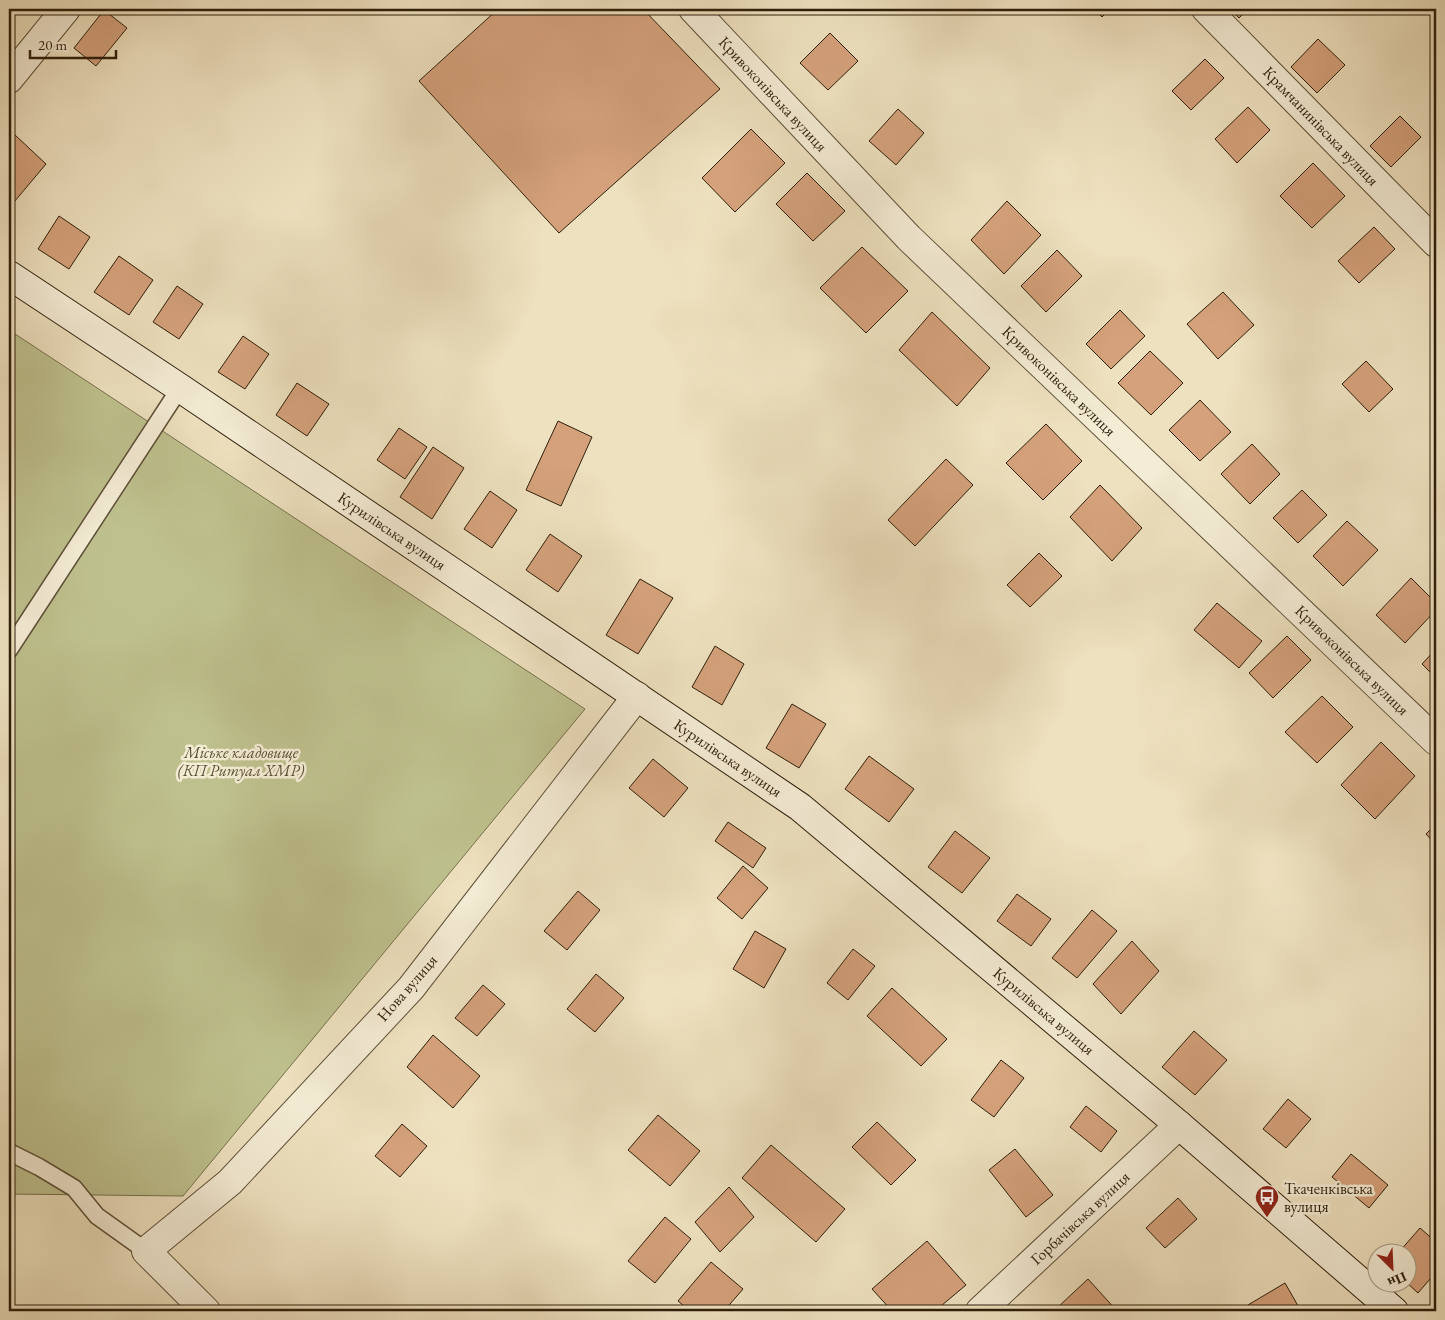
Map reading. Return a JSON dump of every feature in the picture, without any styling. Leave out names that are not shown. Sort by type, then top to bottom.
[{"type":"street","points":[[9,79],[65,9]]},
{"type":"street","name":"Кривоконівська вулиця","points":[[693,9],[909,238],[1436,740]]},
{"type":"street","name":"Крамчанинівська вулиця","points":[[1206,9],[1436,243]]},
{"type":"street","name":"Курилівська вулиця","points":[[9,275],[180,388],[800,807],[1179,1125],[1394,1311]]},
{"type":"street","name":"Нова вулиця","points":[[146,1251],[230,1182],[411,988],[637,696]]},
{"type":"street","name":"Горбачівська вулиця","points":[[980,1311],[1179,1125]]},
{"type":"street","points":[[146,1251],[206,1311]]},
{"type":"lane","points":[[9,650],[180,388]]},
{"type":"lane","points":[[9,1152],[74,1188],[97,1216],[146,1251]]},
{"type":"green space","name":"Міське кладовище (КП Ритуал ХМР)","points":[[9,330],[585,709],[183,1196],[9,1194]]},
{"type":"building","points":[[498,9],[643,9],[720,89],[559,233],[419,81]]},
{"type":"building","points":[[1094,9],[1110,9],[1102,17]]},
{"type":"building","points":[[1230,9],[1248,9],[1239,18]]},
{"type":"building","points":[[104,10],[127,28],[96,66],[74,48]]},
{"type":"building","points":[[830,33],[858,61],[828,90],[800,63]]},
{"type":"building","points":[[1318,39],[1345,65],[1317,93],[1291,67]]},
{"type":"building","points":[[1205,59],[1224,78],[1191,110],[1172,91]]},
{"type":"building","points":[[1248,107],[1270,130],[1237,163],[1215,139]]},
{"type":"building","points":[[898,109],[924,133],[896,165],[869,141]]},
{"type":"building","points":[[1400,116],[1421,137],[1391,167],[1370,146]]},
{"type":"building","points":[[751,129],[785,163],[735,212],[702,178]]},
{"type":"building","points":[[14,134],[46,164],[9,208],[9,141]]},
{"type":"building","points":[[1313,163],[1345,196],[1312,228],[1280,196]]},
{"type":"building","points":[[807,173],[845,211],[813,241],[776,204]]},
{"type":"building","points":[[1007,201],[1041,235],[1004,274],[971,240]]},
{"type":"building","points":[[59,216],[90,237],[69,269],[38,249]]},
{"type":"building","points":[[1374,227],[1395,249],[1359,283],[1338,261]]},
{"type":"building","points":[[862,247],[908,291],[866,333],[820,288]]},
{"type":"building","points":[[1057,250],[1082,276],[1046,312],[1021,286]]},
{"type":"building","points":[[119,256],[153,280],[129,315],[94,292]]},
{"type":"building","points":[[177,286],[203,304],[179,339],[153,322]]},
{"type":"building","points":[[1223,292],[1254,325],[1218,359],[1187,324]]},
{"type":"building","points":[[1120,310],[1145,336],[1111,369],[1086,344]]},
{"type":"building","points":[[932,312],[990,368],[957,406],[899,350]]},
{"type":"building","points":[[243,336],[269,354],[245,389],[218,372]]},
{"type":"building","points":[[1150,351],[1183,383],[1151,415],[1118,383]]},
{"type":"building","points":[[1366,361],[1393,389],[1369,412],[1342,384]]},
{"type":"building","points":[[297,383],[329,404],[307,436],[276,415]]},
{"type":"building","points":[[1200,400],[1231,432],[1200,461],[1169,430]]},
{"type":"building","points":[[558,421],[592,437],[561,506],[526,490]]},
{"type":"building","points":[[1046,424],[1082,461],[1043,500],[1006,463]]},
{"type":"building","points":[[399,428],[427,447],[405,479],[377,460]]},
{"type":"building","points":[[1252,444],[1280,474],[1250,504],[1221,474]]},
{"type":"building","points":[[433,447],[464,468],[432,519],[400,497]]},
{"type":"building","points":[[946,459],[973,485],[915,546],[888,520]]},
{"type":"building","points":[[1100,485],[1142,528],[1112,561],[1070,517]]},
{"type":"building","points":[[1302,490],[1327,515],[1298,543],[1273,518]]},
{"type":"building","points":[[490,491],[517,510],[492,548],[464,529]]},
{"type":"building","points":[[1347,521],[1378,550],[1343,586],[1313,556]]},
{"type":"building","points":[[550,534],[582,556],[558,592],[526,570]]},
{"type":"building","points":[[1039,553],[1062,576],[1030,607],[1007,585]]},
{"type":"building","points":[[1411,578],[1436,603],[1436,610],[1405,643],[1376,615]]},
{"type":"building","points":[[640,579],[673,598],[638,654],[606,635]]},
{"type":"building","points":[[1217,603],[1262,641],[1239,668],[1194,630]]},
{"type":"building","points":[[1287,636],[1311,660],[1273,698],[1249,673]]},
{"type":"building","points":[[715,646],[744,664],[722,705],[692,687]]},
{"type":"building","points":[[1436,649],[1436,678],[1422,664]]},
{"type":"building","points":[[1322,696],[1353,727],[1317,763],[1285,732]]},
{"type":"building","points":[[792,704],[826,724],[799,768],[766,748]]},
{"type":"building","points":[[1381,742],[1415,776],[1375,819],[1341,785]]},
{"type":"building","points":[[869,756],[914,789],[889,822],[845,789]]},
{"type":"building","points":[[653,759],[688,788],[664,817],[629,788]]},
{"type":"building","points":[[728,822],[766,848],[753,868],[715,841]]},
{"type":"building","points":[[1436,824],[1436,845],[1426,834]]},
{"type":"building","points":[[955,831],[990,858],[962,893],[928,867]]},
{"type":"building","points":[[743,866],[768,888],[742,919],[717,898]]},
{"type":"building","points":[[578,891],[600,910],[567,950],[544,931]]},
{"type":"building","points":[[1017,894],[1051,919],[1031,946],[997,921]]},
{"type":"building","points":[[1092,910],[1117,931],[1077,978],[1052,958]]},
{"type":"building","points":[[755,931],[786,949],[764,988],[733,969]]},
{"type":"building","points":[[1132,941],[1159,971],[1121,1014],[1093,984]]},
{"type":"building","points":[[853,949],[875,966],[848,1000],[827,983]]},
{"type":"building","points":[[596,974],[624,998],[595,1032],[567,1009]]},
{"type":"building","points":[[483,985],[505,1004],[477,1036],[455,1018]]},
{"type":"building","points":[[892,988],[947,1039],[921,1066],[867,1016]]},
{"type":"building","points":[[1194,1031],[1227,1060],[1195,1095],[1162,1067]]},
{"type":"building","points":[[433,1035],[480,1076],[453,1108],[407,1067]]},
{"type":"building","points":[[1001,1060],[1024,1078],[994,1117],[971,1100]]},
{"type":"building","points":[[1288,1099],[1311,1119],[1286,1148],[1263,1129]]},
{"type":"building","points":[[1086,1106],[1117,1131],[1101,1152],[1070,1127]]},
{"type":"building","points":[[658,1115],[700,1151],[670,1186],[628,1150]]},
{"type":"building","points":[[877,1122],[916,1160],[891,1185],[852,1147]]},
{"type":"building","points":[[402,1124],[427,1146],[400,1177],[375,1156]]},
{"type":"building","points":[[771,1145],[845,1209],[816,1242],[742,1178]]},
{"type":"building","points":[[1015,1149],[1053,1195],[1026,1217],[989,1170]]},
{"type":"building","points":[[1351,1154],[1388,1185],[1369,1208],[1332,1177]]},
{"type":"building","points":[[729,1187],[754,1217],[720,1252],[695,1222]]},
{"type":"building","points":[[1178,1198],[1197,1219],[1165,1248],[1146,1228]]},
{"type":"building","points":[[665,1217],[691,1239],[655,1283],[628,1261]]},
{"type":"building","points":[[1420,1228],[1436,1242],[1436,1272],[1418,1293],[1418,1242],[1408,1242]]},
{"type":"building","points":[[927,1241],[966,1285],[935,1311],[892,1311],[872,1289]]},
{"type":"building","points":[[711,1262],[743,1289],[724,1311],[690,1311],[678,1301]]},
{"type":"building","points":[[1088,1279],[1117,1311],[1063,1311],[1058,1307]]},
{"type":"building","points":[[1285,1283],[1301,1311],[1251,1311],[1248,1305]]},
{"type":"place","name":"Ткаченківська вулиця","points":[[1267,1218]]}]
